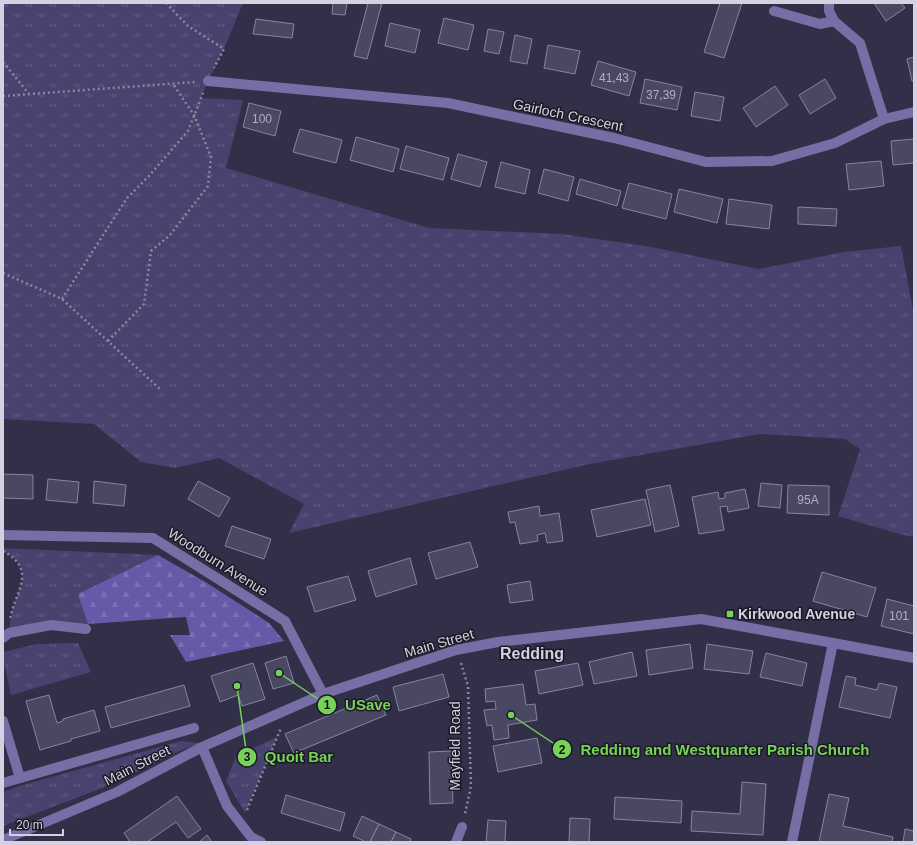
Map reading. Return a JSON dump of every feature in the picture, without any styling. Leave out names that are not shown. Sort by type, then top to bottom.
[{"type":"street","points":[[830,3],[829,11],[834,21],[860,43],[884,119]]},
{"type":"street","points":[[774,11],[820,24],[834,21]]},
{"type":"street","name":"Gairloch Crescent","points":[[208,81],[448,103],[614,138],[706,162],[772,161],[835,143],[884,119],[914,112]]},
{"type":"street","name":"Woodburn Avenue","points":[[3,535],[153,538],[285,621],[323,694]]},
{"type":"street","name":"Main Street","points":[[3,840],[117,792],[202,747],[323,694],[456,650],[498,642],[701,619],[914,658]]},
{"type":"street","points":[[3,638],[9,633],[51,625],[86,630]]},
{"type":"street","points":[[792,842],[833,643]]},
{"type":"street","points":[[3,721],[20,778]]},
{"type":"street","name":"Main Street","points":[[3,783],[194,728]]},
{"type":"street","points":[[202,747],[227,806],[251,837],[261,842]]},
{"type":"street","points":[[456,842],[462,827]]},
{"type":"path","points":[[62,299],[127,198],[148,177],[188,131],[208,81],[224,49],[188,26],[166,3]]},
{"type":"path","points":[[3,62],[29,94]]},
{"type":"path","points":[[3,96],[208,81]]},
{"type":"path","points":[[108,341],[144,304],[151,251],[170,235],[208,186],[211,157],[194,115],[173,84]]},
{"type":"path","points":[[3,273],[62,299],[161,390]]},
{"type":"path","points":[[3,551],[13,556],[22,571],[22,582],[11,612],[10,619]]},
{"type":"path","name":"Mayfield Road","points":[[456,650],[468,686],[471,786],[462,827]]},
{"type":"path","points":[[241,824],[289,709]]},
{"type":"green space","points":[[3,3],[243,3],[224,49],[201,98],[243,100],[226,168],[429,228],[562,234],[646,246],[759,269],[844,252],[901,246],[914,315],[914,537],[838,516],[860,449],[845,439],[760,434],[590,464],[289,533],[304,504],[219,458],[175,468],[141,462],[94,424],[3,419]]},
{"type":"green space","points":[[3,548],[158,555],[79,594],[88,624],[51,625],[9,633],[11,614],[21,585],[22,571],[19,564],[13,557],[3,551]]},
{"type":"green space","points":[[158,555],[207,583],[269,623],[284,641],[186,662],[170,635],[190,635],[186,617],[88,624],[78,594]]},
{"type":"green space","points":[[78,643],[91,672],[11,695],[3,652],[37,644]]},
{"type":"green space","points":[[277,737],[245,813],[226,781],[236,756]]},
{"type":"green space","points":[[181,741],[199,743],[110,785],[3,826],[3,792],[23,785]]},
{"type":"building","points":[[333,3],[347,3],[345,15],[332,14]]},
{"type":"building","points":[[368,3],[382,3],[367,59],[354,56]]},
{"type":"building","points":[[720,3],[742,3],[724,58],[704,52]]},
{"type":"building","points":[[874,3],[901,3],[905,8],[886,21]]},
{"type":"building","points":[[444,18],[474,25],[468,50],[438,43]]},
{"type":"building","points":[[256,19],[294,24],[292,38],[253,34]]},
{"type":"building","points":[[390,23],[420,30],[415,53],[385,46]]},
{"type":"building","points":[[488,29],[504,32],[499,54],[484,51]]},
{"type":"building","points":[[515,35],[532,39],[527,64],[510,61]]},
{"type":"building","points":[[548,45],[580,51],[575,74],[544,68]]},
{"type":"building","points":[[914,57],[914,81],[912,81],[907,59]]},
{"type":"building","points":[[598,61],[636,72],[629,96],[591,85]]},
{"type":"building","points":[[645,79],[682,87],[677,110],[640,103]]},
{"type":"building","points":[[825,79],[836,98],[810,114],[799,95]]},
{"type":"building","points":[[775,86],[788,105],[756,127],[743,108]]},
{"type":"building","points":[[695,92],[724,97],[720,121],[691,116]]},
{"type":"building","points":[[249,103],[281,111],[275,136],[243,127]]},
{"type":"building","points":[[300,129],[342,140],[336,163],[293,152]]},
{"type":"building","points":[[356,137],[399,149],[393,172],[350,160]]},
{"type":"building","points":[[914,139],[914,163],[893,165],[891,141]]},
{"type":"building","points":[[406,146],[449,158],[443,180],[400,169]]},
{"type":"building","points":[[458,154],[487,162],[480,187],[451,179]]},
{"type":"building","points":[[881,161],[884,186],[849,190],[846,164]]},
{"type":"building","points":[[501,162],[530,170],[525,194],[495,187]]},
{"type":"building","points":[[544,169],[574,177],[568,201],[538,193]]},
{"type":"building","points":[[580,179],[621,191],[617,206],[576,194]]},
{"type":"building","points":[[629,183],[672,194],[666,219],[622,208]]},
{"type":"building","points":[[679,189],[723,199],[717,223],[674,212]]},
{"type":"building","points":[[729,199],[772,205],[769,229],[726,224]]},
{"type":"building","points":[[798,207],[837,209],[836,226],[798,224]]},
{"type":"building","points":[[3,474],[33,475],[33,499],[3,498]]},
{"type":"building","points":[[48,479],[79,482],[77,503],[46,500]]},
{"type":"building","points":[[94,481],[126,485],[124,506],[93,503]]},
{"type":"building","points":[[198,481],[230,498],[219,517],[188,499]]},
{"type":"building","points":[[761,483],[782,485],[780,508],[758,506]]},
{"type":"building","points":[[670,485],[679,526],[655,532],[646,490]]},
{"type":"building","points":[[788,485],[829,486],[829,515],[787,513]]},
{"type":"building","points":[[745,489],[749,508],[728,512],[727,506],[720,507],[724,530],[699,534],[692,497],[718,492],[719,499],[725,498],[725,493]]},
{"type":"building","points":[[645,499],[651,525],[597,537],[591,510]]},
{"type":"building","points":[[539,506],[540,516],[559,513],[563,541],[547,543],[545,533],[537,535],[538,541],[520,544],[515,522],[510,523],[508,512]]},
{"type":"building","points":[[232,526],[271,539],[264,559],[225,546]]},
{"type":"building","points":[[470,542],[478,567],[436,579],[428,553]]},
{"type":"building","points":[[410,558],[417,584],[376,597],[368,571]]},
{"type":"building","points":[[822,572],[876,588],[867,617],[813,601]]},
{"type":"building","points":[[348,576],[356,600],[315,612],[307,587]]},
{"type":"building","points":[[530,581],[533,600],[510,603],[507,585]]},
{"type":"building","points":[[887,599],[914,606],[914,634],[881,626]]},
{"type":"building","points":[[690,644],[693,668],[649,675],[646,650]]},
{"type":"building","points":[[707,644],[753,651],[749,674],[704,669]]},
{"type":"building","points":[[632,652],[637,676],[594,684],[589,662]]},
{"type":"building","points":[[766,653],[807,663],[802,686],[760,677]]},
{"type":"building","points":[[286,656],[294,683],[273,689],[265,663]]},
{"type":"building","points":[[253,663],[265,699],[242,706],[238,695],[220,702],[211,676]]},
{"type":"building","points":[[578,663],[583,685],[539,694],[535,671]]},
{"type":"building","points":[[443,674],[449,697],[399,711],[393,687]]},
{"type":"building","points":[[846,676],[856,678],[855,685],[877,690],[879,683],[897,687],[890,718],[839,707]]},
{"type":"building","points":[[523,684],[526,705],[535,704],[537,720],[508,725],[509,738],[494,740],[492,725],[487,726],[484,710],[496,709],[495,701],[486,702],[485,689]]},
{"type":"building","points":[[184,685],[190,706],[111,728],[105,707]]},
{"type":"building","points":[[49,695],[57,723],[63,721],[63,719],[94,710],[100,731],[40,750],[26,701]]},
{"type":"building","points":[[377,695],[386,715],[294,753],[285,734]]},
{"type":"building","points":[[537,738],[542,763],[498,772],[493,746]]},
{"type":"building","points":[[451,751],[453,803],[430,804],[429,752]]},
{"type":"building","points":[[742,782],[766,784],[763,835],[691,831],[692,811],[740,814]]},
{"type":"building","points":[[829,794],[849,798],[843,826],[893,837],[892,842],[819,842]]},
{"type":"building","points":[[286,795],[345,813],[340,831],[281,813]]},
{"type":"building","points":[[177,796],[201,829],[188,838],[176,822],[147,842],[130,842],[124,833]]},
{"type":"building","points":[[615,797],[682,801],[681,823],[614,819]]},
{"type":"building","points":[[362,816],[379,824],[370,842],[366,842],[353,836]]},
{"type":"building","points":[[570,818],[590,819],[589,842],[569,842]]},
{"type":"building","points":[[488,820],[506,821],[505,842],[486,842]]},
{"type":"building","points":[[379,824],[396,832],[391,842],[370,842]]},
{"type":"building","points":[[905,829],[914,831],[914,842],[903,842]]},
{"type":"building","points":[[396,832],[411,839],[410,842],[391,842]]},
{"type":"building","points":[[207,835],[212,842],[199,842]]},
{"type":"place","name":"Kirkwood Avenue","points":[[730,614]]},
{"type":"place","name":"USave","points":[[279,673]]},
{"type":"place","name":"Quoit Bar","points":[[237,686]]},
{"type":"place","name":"Redding and Westquarter Parish Church","points":[[511,715]]},
{"type":"district","name":"Redding","points":[[532,653]]}]
